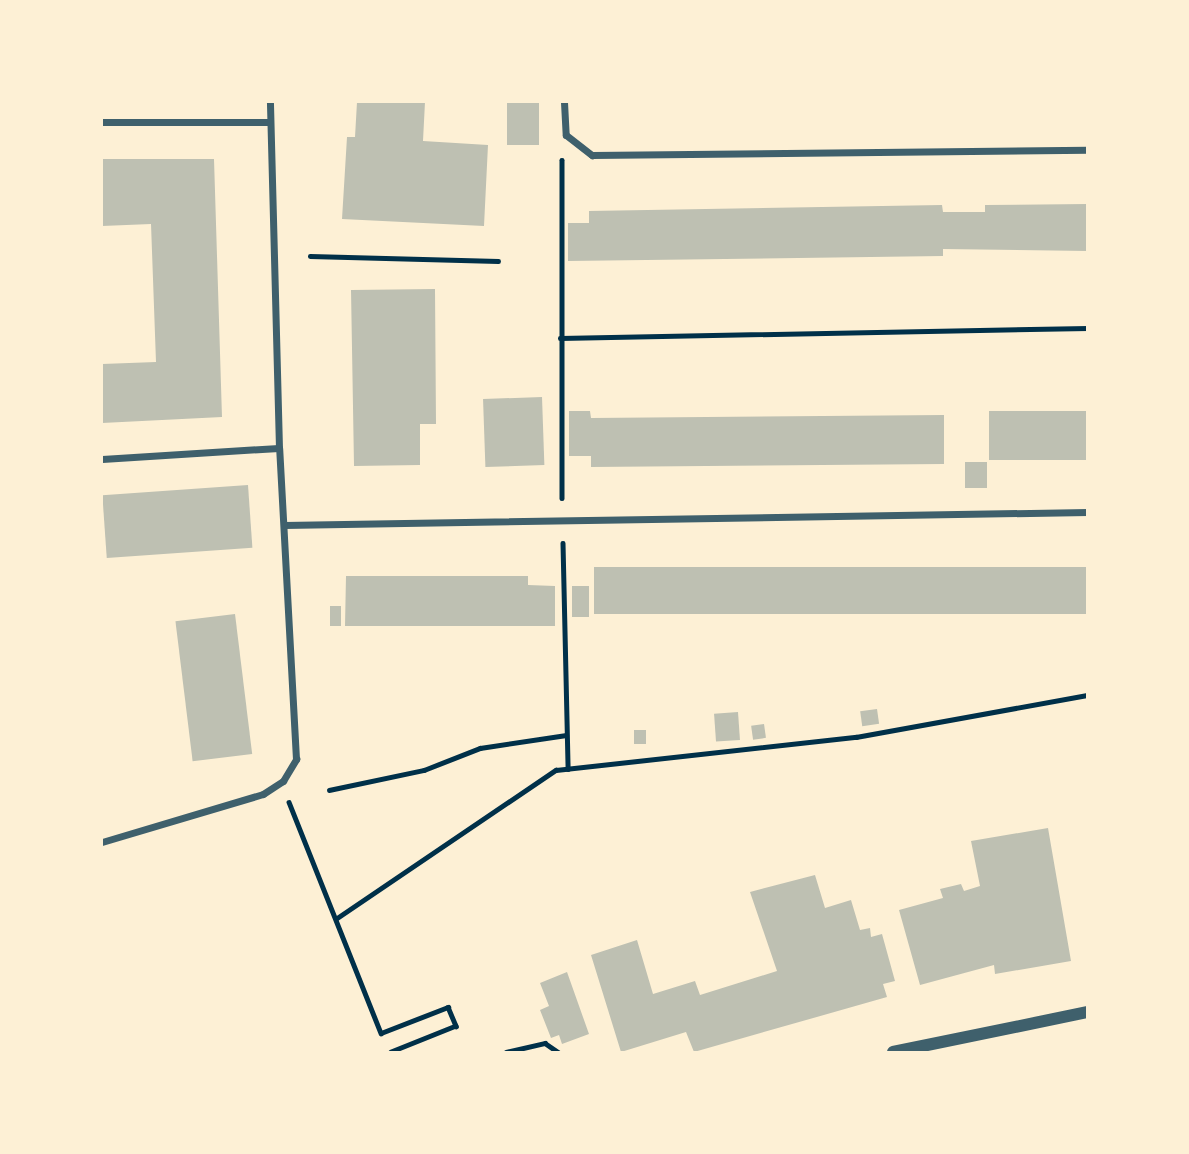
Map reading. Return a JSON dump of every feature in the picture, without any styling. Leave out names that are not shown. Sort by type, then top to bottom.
[{"type":"street","points":[[102,842],[263,794],[283,781],[296,759],[279,448],[268,122],[270,102]]},
{"type":"street","points":[[564,102],[566,135],[592,155],[1087,150]]},
{"type":"street","points":[[102,122],[268,122]]},
{"type":"street","points":[[102,459],[279,448]]},
{"type":"street","points":[[284,525],[1087,512]]},
{"type":"street","points":[[893,1052],[1087,1012]]},
{"type":"path","points":[[562,502],[559,172],[566,135]]},
{"type":"path","points":[[310,256],[498,261]]},
{"type":"path","points":[[559,338],[1087,328]]},
{"type":"path","points":[[562,536],[568,769]]},
{"type":"path","points":[[337,918],[556,770],[921,728],[1087,695]]},
{"type":"path","points":[[329,790],[424,769],[480,748],[566,735]]},
{"type":"path","points":[[289,803],[382,1033],[448,1007],[456,1026],[391,1052]]},
{"type":"path","points":[[506,1052],[545,1043],[558,1052]]},
{"type":"building","points":[[357,102],[425,102],[423,141],[488,145],[484,226],[342,219],[347,137],[355,137]]},
{"type":"building","points":[[507,102],[539,102],[539,145],[507,145]]},
{"type":"building","points":[[102,159],[214,159],[222,417],[102,423],[102,364],[156,362],[151,224],[102,226]]},
{"type":"building","points":[[1088,204],[1088,251],[943,249],[943,256],[568,261],[568,223],[589,223],[589,211],[942,205],[943,212],[985,212],[985,205]]},
{"type":"building","points":[[435,289],[436,424],[420,424],[420,465],[354,466],[351,290]]},
{"type":"building","points":[[542,397],[544,465],[485,467],[483,399]]},
{"type":"building","points":[[569,411],[590,411],[591,418],[944,415],[944,464],[591,467],[591,456],[569,456]]},
{"type":"building","points":[[989,411],[1088,411],[1088,460],[989,460]]},
{"type":"building","points":[[965,462],[987,462],[987,488],[965,488]]},
{"type":"building","points":[[248,485],[252,548],[107,558],[102,495]]},
{"type":"building","points":[[594,567],[1088,567],[1088,614],[594,614]]},
{"type":"building","points":[[346,576],[528,576],[528,585],[555,586],[555,626],[345,626]]},
{"type":"building","points":[[572,586],[589,586],[589,617],[572,617]]},
{"type":"building","points":[[330,606],[341,606],[341,626],[330,626]]},
{"type":"building","points":[[235,614],[252,754],[193,761],[175,621]]},
{"type":"building","points":[[877,709],[879,724],[862,726],[860,711]]},
{"type":"building","points":[[738,712],[740,740],[716,742],[714,714]]},
{"type":"building","points":[[764,724],[766,738],[753,740],[751,726]]},
{"type":"building","points":[[634,730],[646,730],[646,744],[634,744]]},
{"type":"building","points":[[1048,828],[1071,961],[995,974],[994,965],[920,985],[899,910],[943,898],[940,889],[961,884],[964,891],[980,886],[971,841]]},
{"type":"building","points":[[815,875],[825,908],[851,900],[860,930],[870,928],[871,937],[882,934],[895,981],[883,984],[887,997],[694,1052],[686,1032],[621,1052],[591,955],[637,940],[653,994],[695,981],[700,995],[777,971],[750,892]]},
{"type":"building","points":[[567,972],[589,1034],[562,1044],[559,1035],[551,1038],[540,1010],[549,1006],[540,983]]}]
